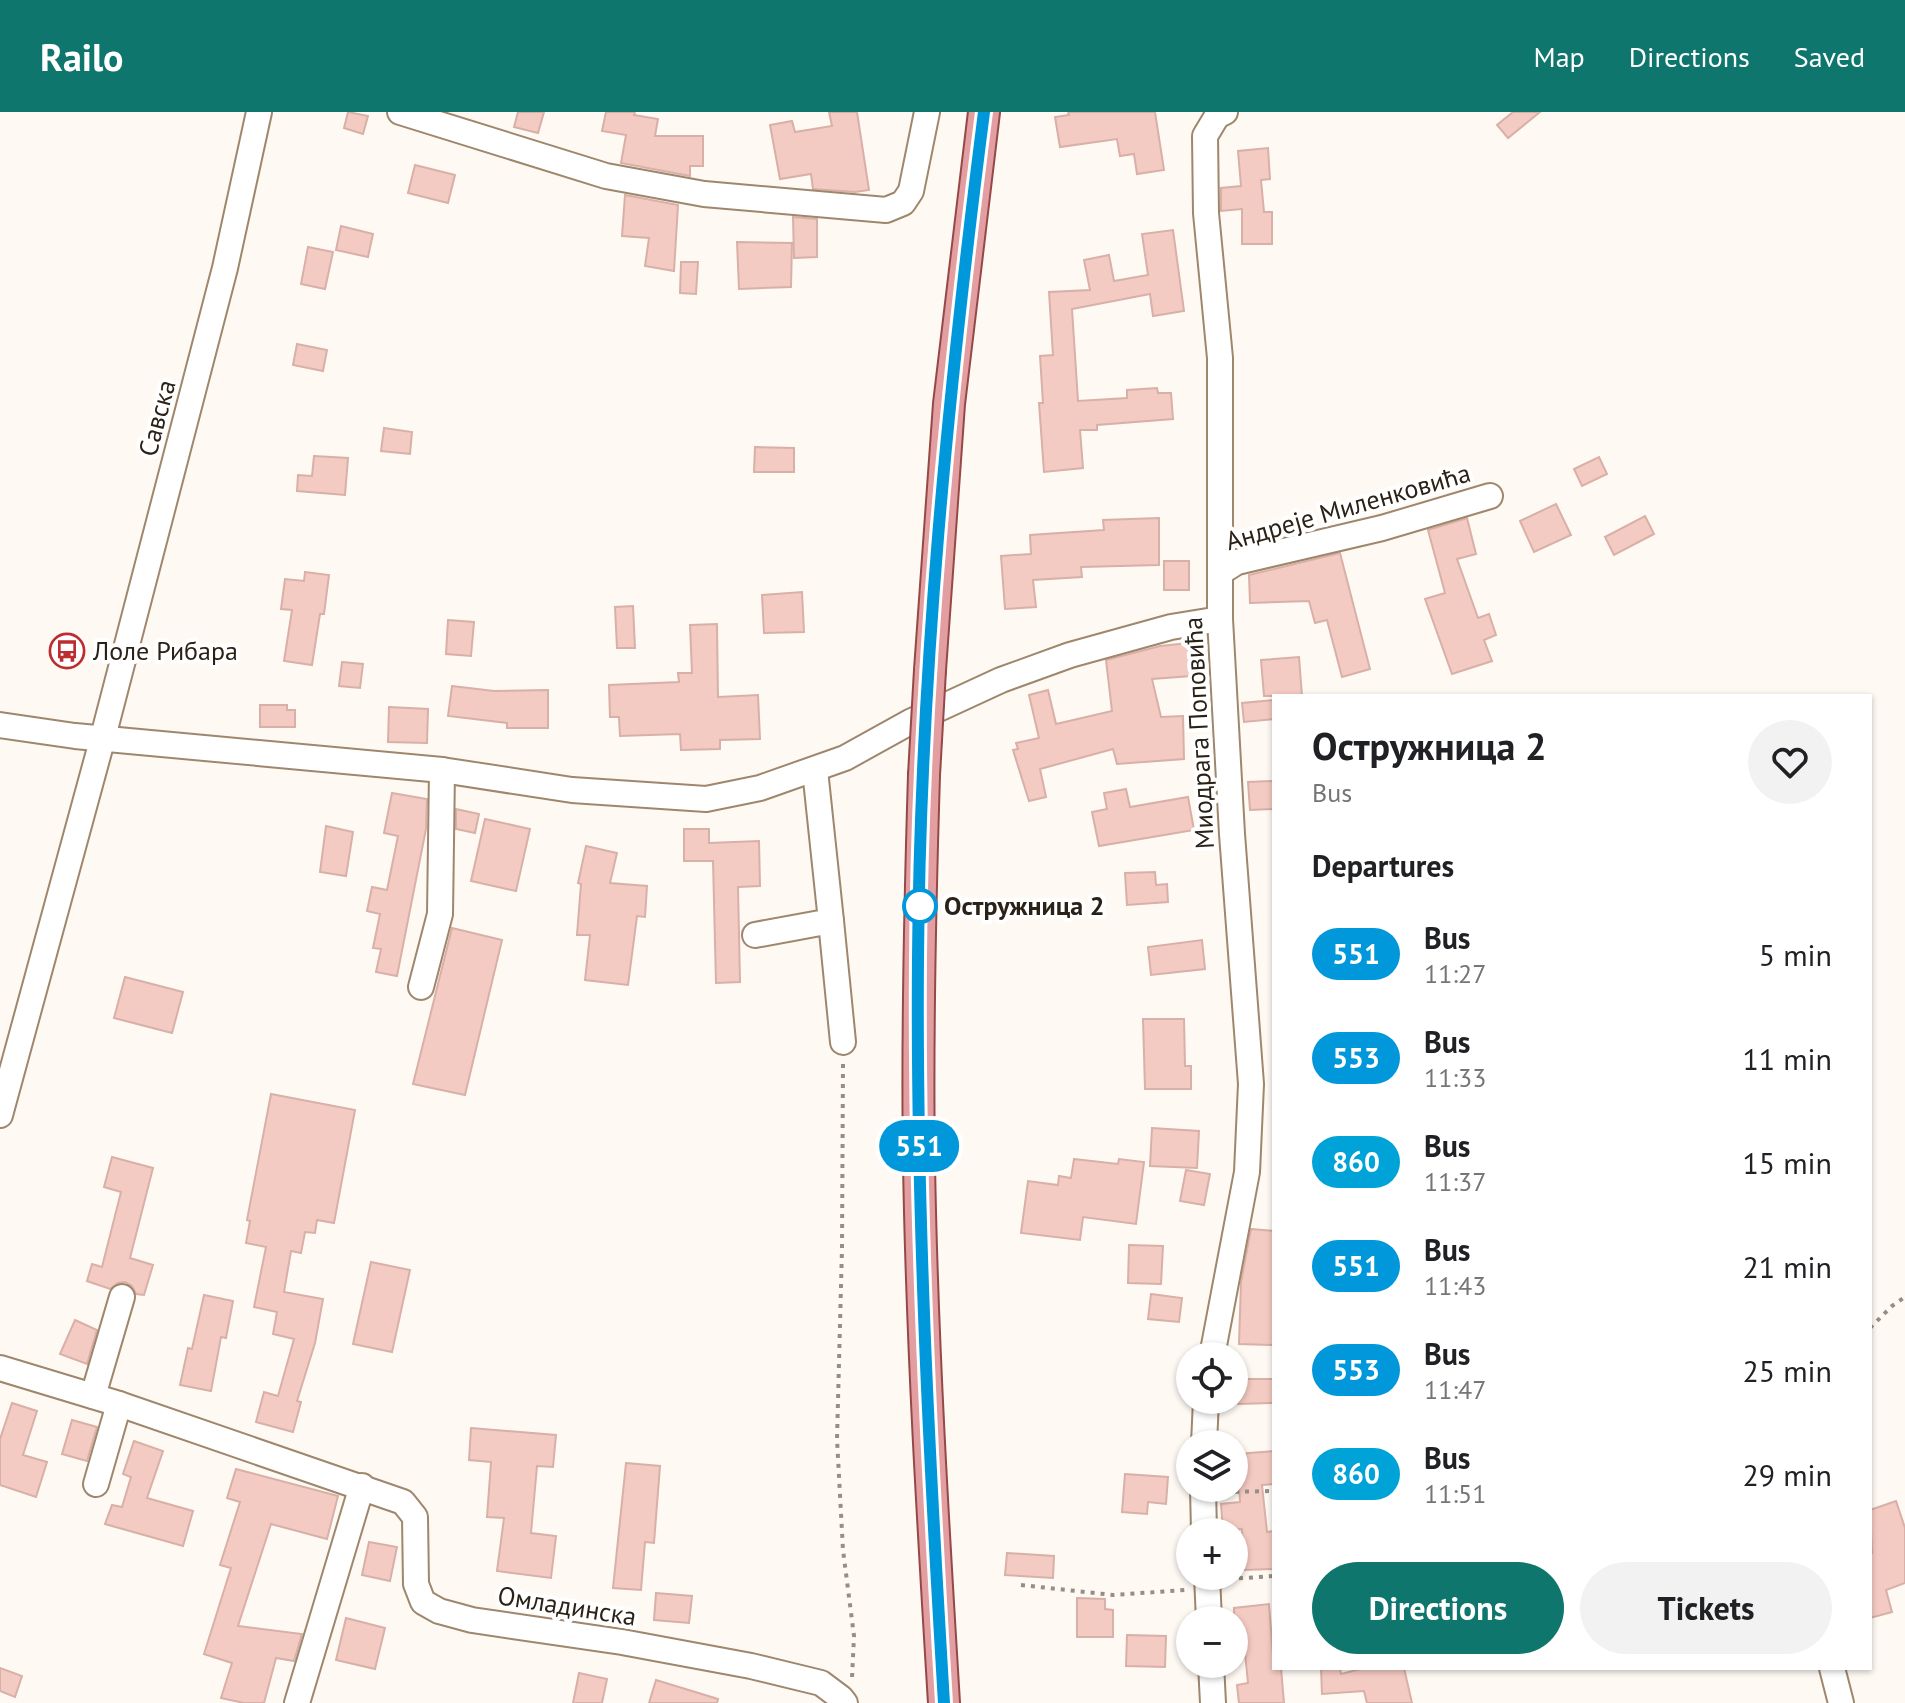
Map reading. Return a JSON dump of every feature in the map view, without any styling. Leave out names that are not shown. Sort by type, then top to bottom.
[{"type":"main road","points":[[944,1703],[927,1415],[919,1163],[918,958],[924,775],[949,404],[984,112]]},
{"type":"street","name":"Савска","points":[[0,1115],[103,737],[225,268],[259,112]]},
{"type":"street","points":[[400,112],[620,178],[704,194],[886,210],[903,203],[911,191],[927,112]]},
{"type":"street","name":"Миодрага Поповића","points":[[1215,1342],[1247,1172],[1251,1084],[1220,619],[1220,358],[1206,213],[1205,136],[1217,116],[1225,112]]},
{"type":"street","name":"Андреје Миленковића","points":[[1221,572],[1237,562],[1382,528],[1490,496]]},
{"type":"street","points":[[0,725],[34,732],[442,770],[572,790],[706,799],[746,791],[815,770],[1001,680],[1070,655],[1171,627],[1220,619]]},
{"type":"street","points":[[421,987],[440,914],[442,770]]},
{"type":"street","points":[[815,770],[843,1042]]},
{"type":"street","points":[[755,935],[831,921]]},
{"type":"street","points":[[93,1396],[122,1297]]},
{"type":"street","name":"Омладинска","points":[[0,1368],[119,1404],[403,1502],[412,1511],[416,1527],[416,1584],[423,1602],[439,1611],[472,1620],[622,1642],[751,1666],[821,1683],[843,1700]]},
{"type":"street","points":[[96,1484],[119,1404]]},
{"type":"street","points":[[297,1703],[362,1486]]},
{"type":"street","points":[[1833,1670],[1841,1703]]},
{"type":"street","points":[[1212,1678],[1213,1703]]},
{"type":"path","points":[[843,1042],[837,1439],[843,1550],[854,1636],[853,1677],[843,1700]]},
{"type":"path","points":[[1872,1326],[1905,1297]]},
{"type":"path","points":[[1248,1491],[1272,1491]]},
{"type":"path","points":[[1248,1578],[1272,1576]]},
{"type":"path","points":[[1021,1585],[1113,1595],[1176,1586]]},
{"type":"building","points":[[348,112],[368,116],[363,134],[344,128]]},
{"type":"building","points":[[518,112],[544,112],[538,133],[514,127]]},
{"type":"building","points":[[606,112],[635,112],[634,115],[658,119],[655,136],[703,136],[703,166],[690,166],[690,176],[621,163],[626,135],[602,131]]},
{"type":"building","points":[[829,112],[857,112],[869,190],[813,189],[811,174],[780,179],[770,125],[792,121],[795,132],[832,126]]},
{"type":"building","points":[[1068,112],[1155,112],[1164,170],[1137,174],[1134,154],[1120,156],[1117,139],[1060,147],[1055,117],[1069,115]]},
{"type":"building","points":[[1513,112],[1540,112],[1508,138],[1497,125]]},
{"type":"building","points":[[1268,148],[1270,179],[1261,180],[1264,212],[1272,212],[1272,244],[1242,244],[1242,209],[1221,211],[1221,188],[1241,186],[1238,151]]},
{"type":"building","points":[[415,165],[455,175],[448,203],[408,193]]},
{"type":"building","points":[[625,195],[678,205],[674,271],[645,266],[649,238],[622,236]]},
{"type":"building","points":[[793,217],[817,219],[817,257],[794,258]]},
{"type":"building","points":[[341,226],[373,234],[368,257],[336,250]]},
{"type":"building","points":[[1173,230],[1184,311],[1153,316],[1150,294],[1072,309],[1078,401],[1127,398],[1127,390],[1157,388],[1158,393],[1171,393],[1173,419],[1097,425],[1097,430],[1080,430],[1083,468],[1044,472],[1039,403],[1043,403],[1040,356],[1053,355],[1049,292],[1090,290],[1084,260],[1109,255],[1114,281],[1148,275],[1142,234]]},
{"type":"building","points":[[737,242],[792,243],[791,287],[739,289]]},
{"type":"building","points":[[308,247],[333,252],[325,289],[301,284]]},
{"type":"building","points":[[681,262],[698,262],[696,294],[680,293]]},
{"type":"building","points":[[297,344],[327,350],[323,371],[293,365]]},
{"type":"building","points":[[384,428],[412,432],[410,454],[381,451]]},
{"type":"building","points":[[755,447],[794,448],[794,472],[754,472]]},
{"type":"building","points":[[314,456],[348,458],[345,495],[297,491],[298,475],[312,476]]},
{"type":"building","points":[[1599,457],[1607,474],[1582,486],[1574,469]]},
{"type":"building","points":[[1556,504],[1571,535],[1534,552],[1520,521]]},
{"type":"building","points":[[1645,516],[1654,534],[1614,555],[1605,537]]},
{"type":"building","points":[[1159,518],[1159,565],[1081,567],[1082,577],[1033,580],[1036,607],[1005,609],[1001,556],[1031,554],[1030,535],[1104,530],[1103,520]]},
{"type":"building","points":[[1467,518],[1476,554],[1457,559],[1478,618],[1489,614],[1496,635],[1484,640],[1492,661],[1452,674],[1425,599],[1445,593],[1428,530]]},
{"type":"building","points":[[1340,553],[1370,669],[1342,677],[1327,620],[1315,623],[1309,601],[1250,603],[1249,575]]},
{"type":"building","points":[[1164,561],[1189,561],[1189,590],[1164,590]]},
{"type":"building","points":[[305,572],[329,575],[312,665],[284,661],[292,610],[281,609],[285,579],[304,581]]},
{"type":"building","points":[[802,592],[804,632],[764,633],[762,595]]},
{"type":"building","points":[[633,606],[635,648],[617,648],[615,607]]},
{"type":"building","points":[[448,620],[474,622],[471,656],[446,654]]},
{"type":"building","points":[[717,624],[718,697],[758,695],[760,739],[720,740],[720,749],[681,750],[680,734],[620,736],[619,717],[610,717],[609,685],[679,682],[678,673],[692,673],[690,625]]},
{"type":"building","points":[[1188,643],[1191,676],[1152,679],[1161,717],[1183,716],[1184,759],[1117,764],[1113,749],[1040,769],[1046,797],[1029,801],[1013,750],[1018,749],[1016,743],[1039,738],[1029,695],[1048,690],[1056,724],[1112,711],[1106,660],[1160,646]]},
{"type":"building","points":[[1299,657],[1302,694],[1264,696],[1261,660]]},
{"type":"building","points":[[342,662],[363,664],[360,688],[339,686]]},
{"type":"building","points":[[452,686],[494,691],[548,690],[548,728],[507,728],[507,723],[448,716]]},
{"type":"building","points":[[1272,700],[1272,719],[1244,722],[1242,703]]},
{"type":"building","points":[[260,705],[287,705],[287,710],[295,710],[295,727],[260,727]]},
{"type":"building","points":[[389,707],[428,709],[427,743],[388,742]]},
{"type":"building","points":[[1272,781],[1272,809],[1250,810],[1248,782]]},
{"type":"building","points":[[1126,789],[1130,807],[1188,797],[1194,830],[1099,846],[1092,812],[1107,809],[1104,793]]},
{"type":"building","points":[[392,793],[427,799],[426,829],[397,976],[376,972],[381,949],[373,948],[380,914],[367,911],[372,887],[387,890],[398,836],[384,833]]},
{"type":"building","points":[[456,809],[479,814],[475,833],[456,829]]},
{"type":"building","points":[[485,819],[530,829],[516,891],[471,881]]},
{"type":"building","points":[[326,826],[353,832],[346,876],[320,872]]},
{"type":"building","points":[[684,829],[709,829],[709,843],[759,841],[760,886],[738,887],[740,982],[716,983],[713,861],[684,861]]},
{"type":"building","points":[[586,846],[617,853],[610,883],[647,886],[645,917],[637,916],[628,985],[585,980],[590,935],[577,935],[581,884],[578,883]]},
{"type":"building","points":[[1155,872],[1156,885],[1167,884],[1168,902],[1127,905],[1125,873]]},
{"type":"building","points":[[452,928],[502,940],[465,1095],[413,1084]]},
{"type":"building","points":[[1202,940],[1205,969],[1151,975],[1148,947]]},
{"type":"building","points":[[125,977],[183,992],[172,1033],[114,1018]]},
{"type":"building","points":[[1143,1019],[1184,1019],[1185,1066],[1191,1066],[1191,1089],[1145,1089]]},
{"type":"building","points":[[271,1094],[355,1110],[334,1223],[317,1220],[315,1233],[305,1232],[301,1253],[291,1251],[284,1292],[323,1299],[315,1343],[297,1401],[301,1402],[293,1432],[256,1422],[264,1392],[278,1396],[294,1339],[273,1334],[277,1312],[254,1307],[266,1247],[246,1243],[250,1221],[247,1220]]},
{"type":"building","points":[[1152,1128],[1199,1131],[1197,1168],[1150,1166]]},
{"type":"building","points":[[112,1157],[153,1168],[130,1258],[153,1265],[144,1295],[136,1294],[132,1286],[125,1282],[110,1289],[87,1281],[92,1264],[102,1267],[121,1192],[104,1187]]},
{"type":"building","points":[[1074,1159],[1118,1164],[1119,1159],[1144,1162],[1136,1224],[1083,1217],[1080,1240],[1021,1233],[1028,1181],[1058,1185],[1059,1176],[1071,1178]]},
{"type":"building","points":[[1186,1170],[1210,1174],[1204,1205],[1180,1201]]},
{"type":"building","points":[[1251,1229],[1272,1231],[1272,1345],[1239,1342],[1241,1282]]},
{"type":"building","points":[[1129,1245],[1163,1246],[1161,1284],[1128,1283]]},
{"type":"building","points":[[371,1262],[410,1270],[392,1352],[353,1344]]},
{"type":"building","points":[[1151,1294],[1182,1298],[1179,1322],[1148,1319]]},
{"type":"building","points":[[204,1295],[233,1301],[226,1338],[221,1337],[211,1391],[180,1385]]},
{"type":"building","points":[[75,1320],[97,1330],[87,1364],[60,1354]]},
{"type":"building","points":[[1248,1379],[1272,1379],[1272,1403],[1248,1404]]},
{"type":"building","points":[[12,1403],[37,1411],[23,1455],[47,1462],[36,1497],[0,1485],[0,1439]]},
{"type":"building","points":[[72,1420],[97,1427],[87,1461],[62,1454]]},
{"type":"building","points":[[471,1428],[556,1435],[553,1467],[537,1466],[531,1533],[556,1536],[551,1578],[497,1571],[504,1518],[487,1517],[491,1462],[469,1460]]},
{"type":"building","points":[[134,1441],[163,1451],[147,1498],[193,1511],[183,1546],[105,1524],[112,1505],[122,1507],[131,1477],[123,1474]]},
{"type":"building","points":[[1272,1451],[1272,1484],[1262,1485],[1267,1532],[1272,1531],[1272,1569],[1248,1570],[1248,1518],[1222,1518],[1221,1504],[1248,1502],[1248,1453]]},
{"type":"building","points":[[626,1463],[660,1466],[654,1543],[645,1542],[641,1590],[613,1588]]},
{"type":"building","points":[[236,1469],[338,1496],[327,1539],[271,1524],[238,1626],[302,1634],[294,1661],[276,1658],[264,1703],[221,1698],[232,1663],[204,1654],[231,1568],[220,1565],[240,1502],[227,1498]]},
{"type":"building","points":[[1125,1474],[1168,1477],[1166,1504],[1148,1502],[1147,1514],[1122,1512]]},
{"type":"building","points":[[1896,1501],[1905,1528],[1905,1583],[1886,1590],[1892,1612],[1872,1617],[1872,1553],[1872,1509]]},
{"type":"building","points":[[369,1542],[397,1547],[390,1581],[362,1575]]},
{"type":"building","points":[[1007,1553],[1054,1556],[1053,1578],[1005,1575]]},
{"type":"building","points":[[656,1593],[692,1596],[689,1623],[654,1620]]},
{"type":"building","points":[[1077,1598],[1105,1599],[1105,1609],[1113,1610],[1113,1637],[1077,1637]]},
{"type":"building","points":[[1269,1604],[1272,1670],[1281,1670],[1284,1703],[1239,1703],[1237,1685],[1248,1683],[1248,1606]]},
{"type":"building","points":[[346,1618],[385,1628],[375,1669],[336,1660]]},
{"type":"building","points":[[1127,1635],[1166,1636],[1165,1667],[1126,1666]]},
{"type":"building","points":[[0,1668],[22,1676],[15,1697],[0,1691]]},
{"type":"building","points":[[1321,1670],[1340,1670],[1341,1674],[1356,1670],[1404,1670],[1412,1703],[1367,1703],[1364,1691],[1322,1694]]},
{"type":"building","points":[[579,1673],[607,1679],[602,1703],[573,1703]]},
{"type":"building","points":[[656,1680],[718,1699],[717,1703],[649,1703]]},
{"type":"bus line","name":"551","points":[[944,1703],[927,1415],[919,1163],[918,958],[924,775],[949,404],[984,112]]},
{"type":"place","name":"Лоле Рибара","points":[[67,651]]},
{"type":"place","name":"Остружница 2","points":[[920,906]]}]
